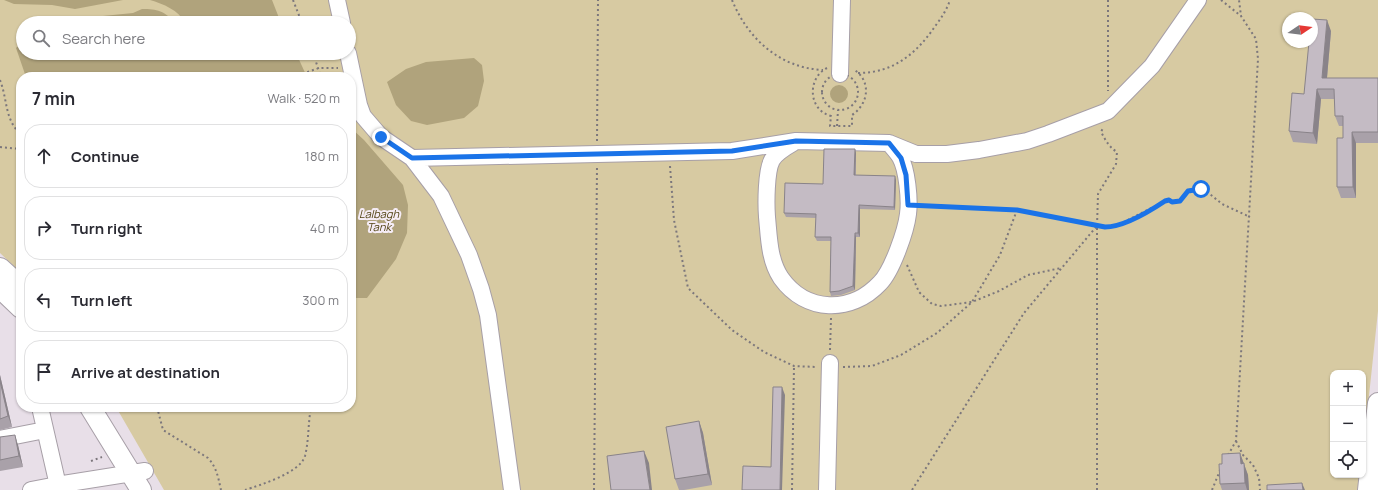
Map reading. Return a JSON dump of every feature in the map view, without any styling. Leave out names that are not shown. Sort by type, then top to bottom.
[{"type":"main road","points":[[0,268],[16,298]]},
{"type":"main road","points":[[0,288],[16,302]]},
{"type":"main road","points":[[1368,490],[1378,403]]},
{"type":"main road","points":[[93,412],[139,478],[156,490]]},
{"type":"main road","points":[[108,412],[139,478]]},
{"type":"street","points":[[337,0],[340,16]]},
{"type":"street","points":[[840,72],[842,0]]},
{"type":"street","points":[[412,158],[732,151],[796,141],[889,143],[916,154],[947,154],[979,150],[1034,139],[1108,111],[1152,66],[1198,0]]},
{"type":"street","points":[[350,60],[352,72]]},
{"type":"street","points":[[356,90],[363,116],[381,137],[412,158],[441,196],[469,255],[488,315],[512,490]]},
{"type":"street","points":[[796,141],[783,149],[772,160],[768,178],[766,203],[769,248],[780,277],[792,290],[805,300],[832,306],[851,302],[869,293],[881,283],[890,271],[900,245],[908,214],[906,175],[901,158],[889,143]]},
{"type":"street","points":[[827,490],[830,363]]},
{"type":"street","points":[[41,412],[58,487]]},
{"type":"street","points":[[0,439],[45,430]]},
{"type":"street","points":[[31,490],[79,486],[139,478]]},
{"type":"path","points":[[293,0],[299,16]]},
{"type":"path","points":[[594,490],[598,0]]},
{"type":"path","points":[[732,0],[741,21],[750,33],[770,51],[791,64],[803,68],[868,73],[892,66],[913,53],[930,34],[944,13],[950,0]]},
{"type":"path","points":[[1097,490],[1098,194],[1116,164],[1117,152],[1110,148],[1101,132],[1108,111],[1108,0]]},
{"type":"path","points":[[1221,0],[1241,16],[1256,38],[1258,59],[1236,441],[1225,460]]},
{"type":"path","points":[[1239,0],[1241,16]]},
{"type":"path","points":[[316,60],[320,72]]},
{"type":"path","points":[[307,72],[350,60]]},
{"type":"path","points":[[840,72],[855,82],[857,93],[853,104],[849,107],[838,110],[830,107],[825,102],[822,94],[823,86],[826,80],[840,72]]},
{"type":"path","points":[[0,80],[9,119],[16,129]]},
{"type":"path","points":[[837,141],[838,110]]},
{"type":"path","points":[[0,147],[16,149]]},
{"type":"path","points":[[908,205],[1017,210],[1097,226],[1114,227],[1165,201],[1180,201],[1188,191],[1201,189],[1205,190],[1222,204],[1250,217]]},
{"type":"path","points":[[912,490],[1024,313],[1097,226]]},
{"type":"path","points":[[900,245],[919,292],[932,304],[941,306],[972,302],[999,291],[1028,275],[1062,268]]},
{"type":"path","points":[[830,363],[832,306]]},
{"type":"path","points":[[792,490],[794,366]]},
{"type":"path","points":[[158,412],[163,430],[208,458],[213,464],[217,471],[221,490]]},
{"type":"path","points":[[245,490],[276,480],[299,466],[305,458],[310,412]]},
{"type":"path","points":[[1236,441],[1243,455],[1253,465],[1259,478],[1260,490]]},
{"type":"path","points":[[1212,490],[1222,466]]},
{"type":"shaded area","points":[[0,0],[1378,0],[1378,311],[1366,424],[1366,370],[1330,370],[1330,478],[1361,478],[1359,490],[164,490],[119,412],[356,412],[356,72],[16,72],[16,268],[0,253]]},
{"type":"water","points":[[4,0],[123,0],[75,9],[52,5],[14,4]]},
{"type":"water","points":[[150,0],[272,0],[278,16],[180,16],[175,11]]},
{"type":"water","points":[[142,9],[164,13],[168,16],[103,16],[133,13]]},
{"type":"water","points":[[474,58],[482,65],[484,81],[478,106],[464,118],[427,125],[411,121],[396,105],[387,82],[406,69],[426,62]]},
{"type":"water","points":[[20,60],[299,60],[305,72],[24,72]]},
{"type":"water","points":[[839,85],[845,88],[848,94],[845,100],[839,103],[833,100],[830,94],[833,88]]},
{"type":"water","name":"Lalbagh Tank","points":[[356,133],[403,185],[408,205],[407,233],[396,259],[367,298],[356,298]]},
{"type":"building","points":[[1318,19],[1327,20],[1322,78],[1378,78],[1378,132],[1352,132],[1353,187],[1337,187],[1337,138],[1343,138],[1343,116],[1335,116],[1334,89],[1317,89],[1313,133],[1289,131],[1292,93],[1304,94],[1308,48],[1318,48]]},
{"type":"building","points":[[824,149],[855,149],[854,175],[895,176],[894,207],[859,205],[858,233],[855,233],[853,286],[839,291],[830,292],[831,237],[815,237],[816,214],[784,213],[785,183],[823,184]]},
{"type":"building","points":[[0,381],[8,416],[0,419]]},
{"type":"building","points":[[773,387],[782,387],[780,490],[742,490],[743,466],[771,467]]},
{"type":"building","points":[[699,421],[708,474],[675,479],[666,427]]},
{"type":"building","points":[[15,435],[19,456],[0,460],[0,437]]},
{"type":"building","points":[[644,451],[650,490],[611,490],[607,456]]},
{"type":"building","points":[[1240,453],[1241,464],[1244,463],[1245,483],[1220,484],[1219,464],[1222,464],[1222,454]]},
{"type":"building","points":[[1302,483],[1303,490],[1267,490],[1267,485]]},
{"type":"route","points":[[381,137],[412,158],[732,151],[796,141],[889,143],[901,158],[906,175],[908,205],[1017,210],[1105,227],[1114,227],[1123,224],[1165,201],[1180,201],[1188,191],[1201,189]]}]
